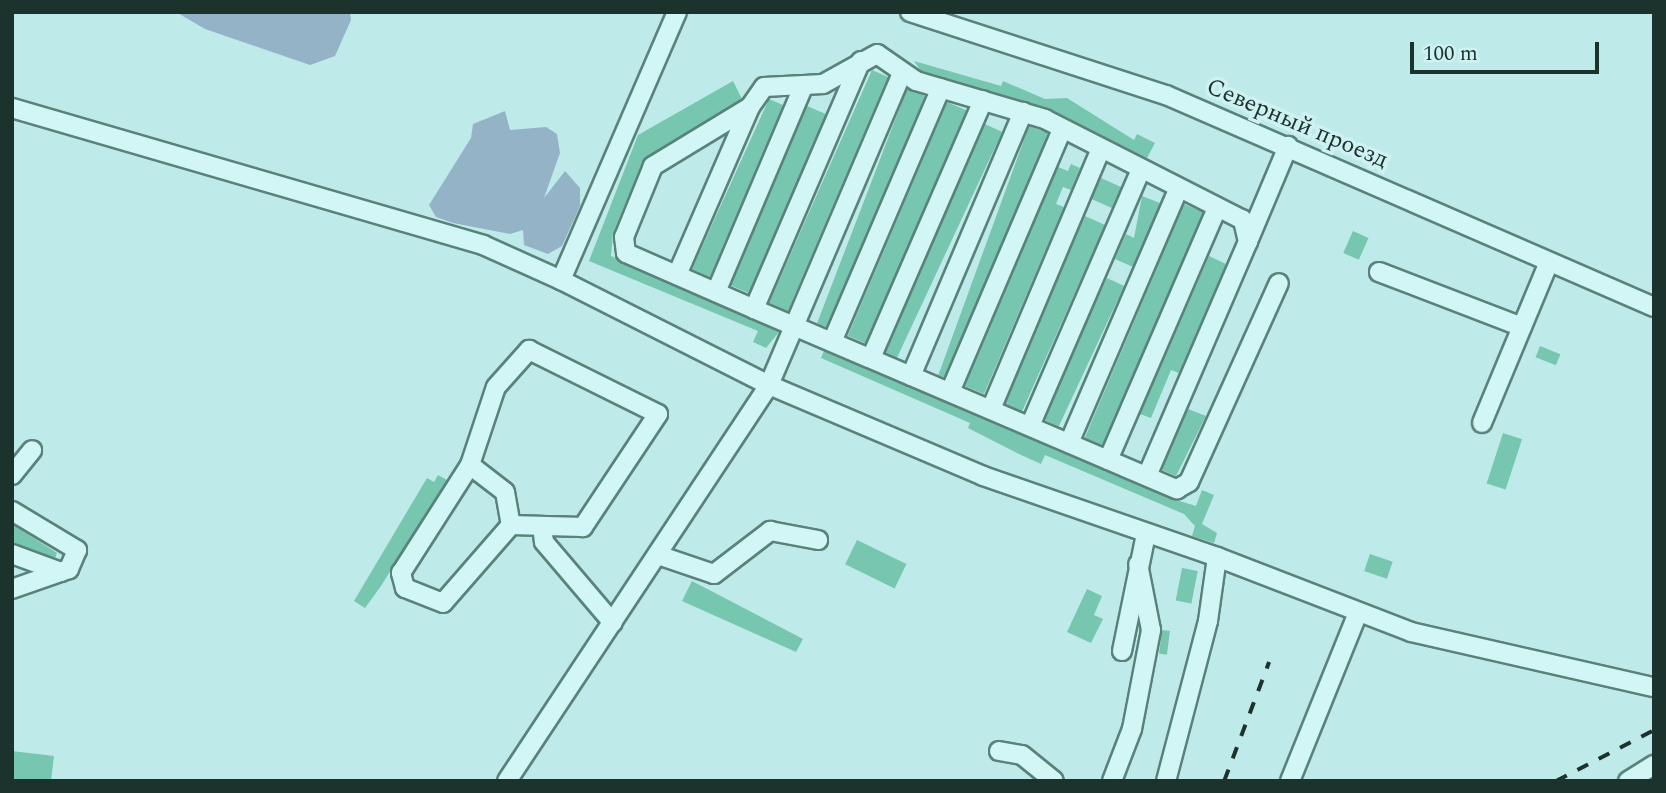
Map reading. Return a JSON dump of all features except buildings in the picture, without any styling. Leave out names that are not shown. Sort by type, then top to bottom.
[{"type":"street","points":[[561,280],[677,12]]},
{"type":"street","name":"Северный проезд","points":[[910,12],[1065,58],[1288,146],[1654,307]]},
{"type":"street","points":[[677,275],[750,107],[764,87],[803,87],[831,81],[861,60],[883,56],[901,75],[1023,112],[1062,129],[1140,172],[1247,225],[1248,242]]},
{"type":"street","points":[[754,309],[861,60]]},
{"type":"street","points":[[507,781],[769,385],[901,75]]},
{"type":"street","points":[[716,292],[803,87]]},
{"type":"street","points":[[832,342],[941,88]]},
{"type":"street","points":[[871,358],[983,100]]},
{"type":"street","points":[[750,107],[653,166],[623,248],[754,309],[1177,489],[1189,482],[1279,283]]},
{"type":"street","points":[[12,108],[483,245],[561,280],[769,385],[983,476],[1180,546],[1281,576],[1357,615],[1654,687]]},
{"type":"street","points":[[911,376],[1023,112]]},
{"type":"street","points":[[950,392],[1062,129]]},
{"type":"street","points":[[1147,477],[1288,146]]},
{"type":"street","points":[[991,410],[1100,151]]},
{"type":"street","points":[[1030,426],[1140,172]]},
{"type":"street","points":[[1069,443],[1178,190]]},
{"type":"street","points":[[1108,460],[1217,208]]},
{"type":"street","points":[[1482,423],[1549,262]]},
{"type":"street","points":[[1379,272],[1522,327]]},
{"type":"street","points":[[529,350],[658,414],[583,527],[512,525],[443,603],[405,588],[401,573],[470,465],[496,387],[529,350]]},
{"type":"street","points":[[13,473],[32,450]]},
{"type":"street","points":[[470,465],[505,492],[512,525]]},
{"type":"street","points":[[12,511],[77,550],[69,569],[12,588]]},
{"type":"street","points":[[542,526],[544,542],[613,623]]},
{"type":"street","points":[[658,555],[714,574],[770,531],[818,540]]},
{"type":"street","points":[[1122,651],[1146,534]]},
{"type":"street","points":[[12,555],[61,572]]},
{"type":"street","points":[[12,555],[20,567],[12,588]]},
{"type":"street","points":[[1166,781],[1208,621],[1217,557]]},
{"type":"street","points":[[1112,781],[1132,729],[1151,630],[1138,564]]},
{"type":"street","points":[[1290,781],[1357,615]]},
{"type":"street","points":[[999,751],[1023,755],[1054,781]]},
{"type":"street","points":[[1628,781],[1654,765]]},
{"type":"shaded area","points":[[176,12],[350,12],[351,20],[335,56],[310,65],[205,29]]},
{"type":"shaded area","points":[[505,111],[510,130],[546,127],[557,134],[560,153],[544,198],[565,171],[580,188],[580,206],[562,246],[548,254],[524,245],[523,230],[510,234],[453,223],[436,217],[429,205],[471,138],[473,124]]},
{"type":"railway","points":[[1224,781],[1269,662]]},
{"type":"railway","points":[[1556,781],[1654,730]]}]
